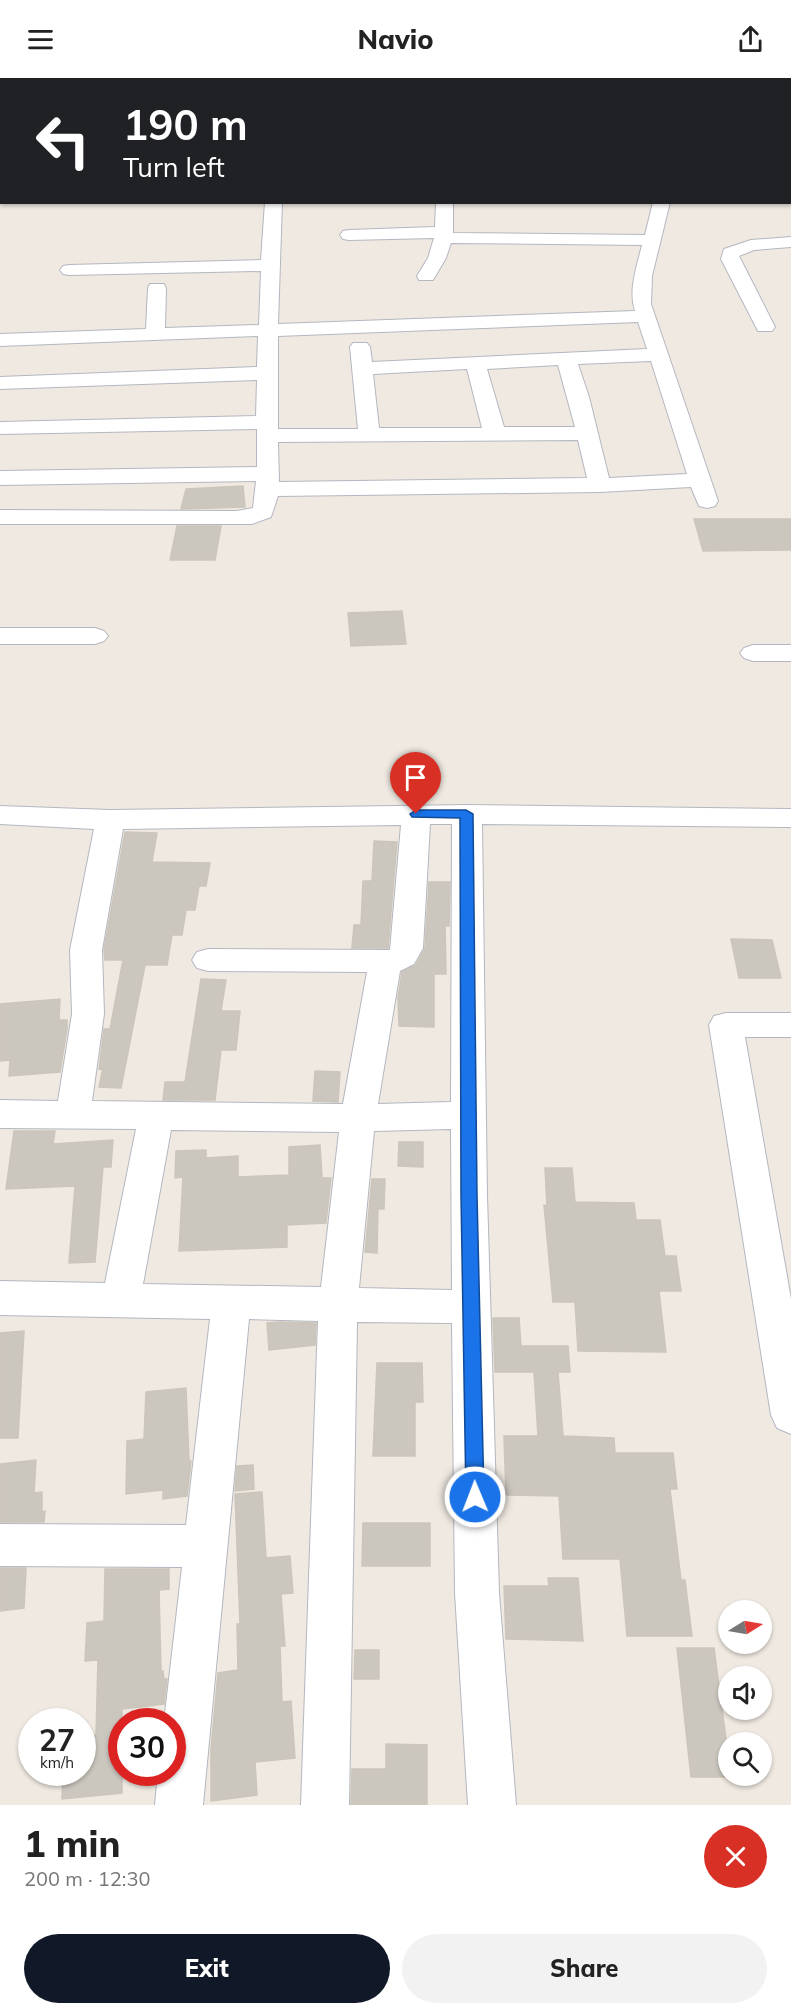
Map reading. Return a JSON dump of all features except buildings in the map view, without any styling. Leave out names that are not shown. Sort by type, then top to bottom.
[{"type":"street","points":[[0,517],[252,517],[263,512],[266,504],[268,429],[269,264],[274,204]]},
{"type":"street","points":[[426,276],[436,264],[445,235],[445,204]]},
{"type":"street","points":[[661,204],[643,276],[642,304],[707,501]]},
{"type":"street","points":[[349,235],[651,240]]},
{"type":"street","points":[[765,327],[730,259],[730,253],[752,245],[791,242]]},
{"type":"street","points":[[69,270],[269,264]]},
{"type":"street","points":[[155,335],[157,288]]},
{"type":"street","points":[[0,340],[268,332],[645,316]]},
{"type":"street","points":[[358,328],[369,434]]},
{"type":"street","points":[[362,368],[657,355]]},
{"type":"street","points":[[566,359],[579,398],[600,485]]},
{"type":"street","points":[[475,363],[495,434]]},
{"type":"street","points":[[0,383],[268,373]]},
{"type":"street","points":[[0,428],[268,429],[369,434],[587,433]]},
{"type":"street","points":[[0,478],[600,485],[699,480]]},
{"type":"street","points":[[0,636],[95,636]]},
{"type":"street","points":[[753,653],[791,653]]},
{"type":"street","points":[[208,960],[396,962],[404,956],[407,948],[416,814]]},
{"type":"street","points":[[0,815],[110,820],[416,814],[791,818]]},
{"type":"street","points":[[466,814],[468,1115],[477,1593],[492,1805]]},
{"type":"street","points":[[73,1113],[88,1014],[86,950],[110,820]]},
{"type":"street","points":[[325,1805],[338,1304],[358,1118],[385,963]]},
{"type":"street","points":[[791,1025],[726,1026],[791,1415]]},
{"type":"street","points":[[0,1114],[73,1113],[358,1118],[468,1115]]},
{"type":"street","points":[[121,1300],[156,1115]]},
{"type":"street","points":[[0,1298],[471,1306]]},
{"type":"street","points":[[179,1805],[231,1302]]},
{"type":"street","points":[[0,1545],[205,1546]]},
{"type":"route","points":[[416,814],[466,814],[469,1195],[475,1497]]}]
